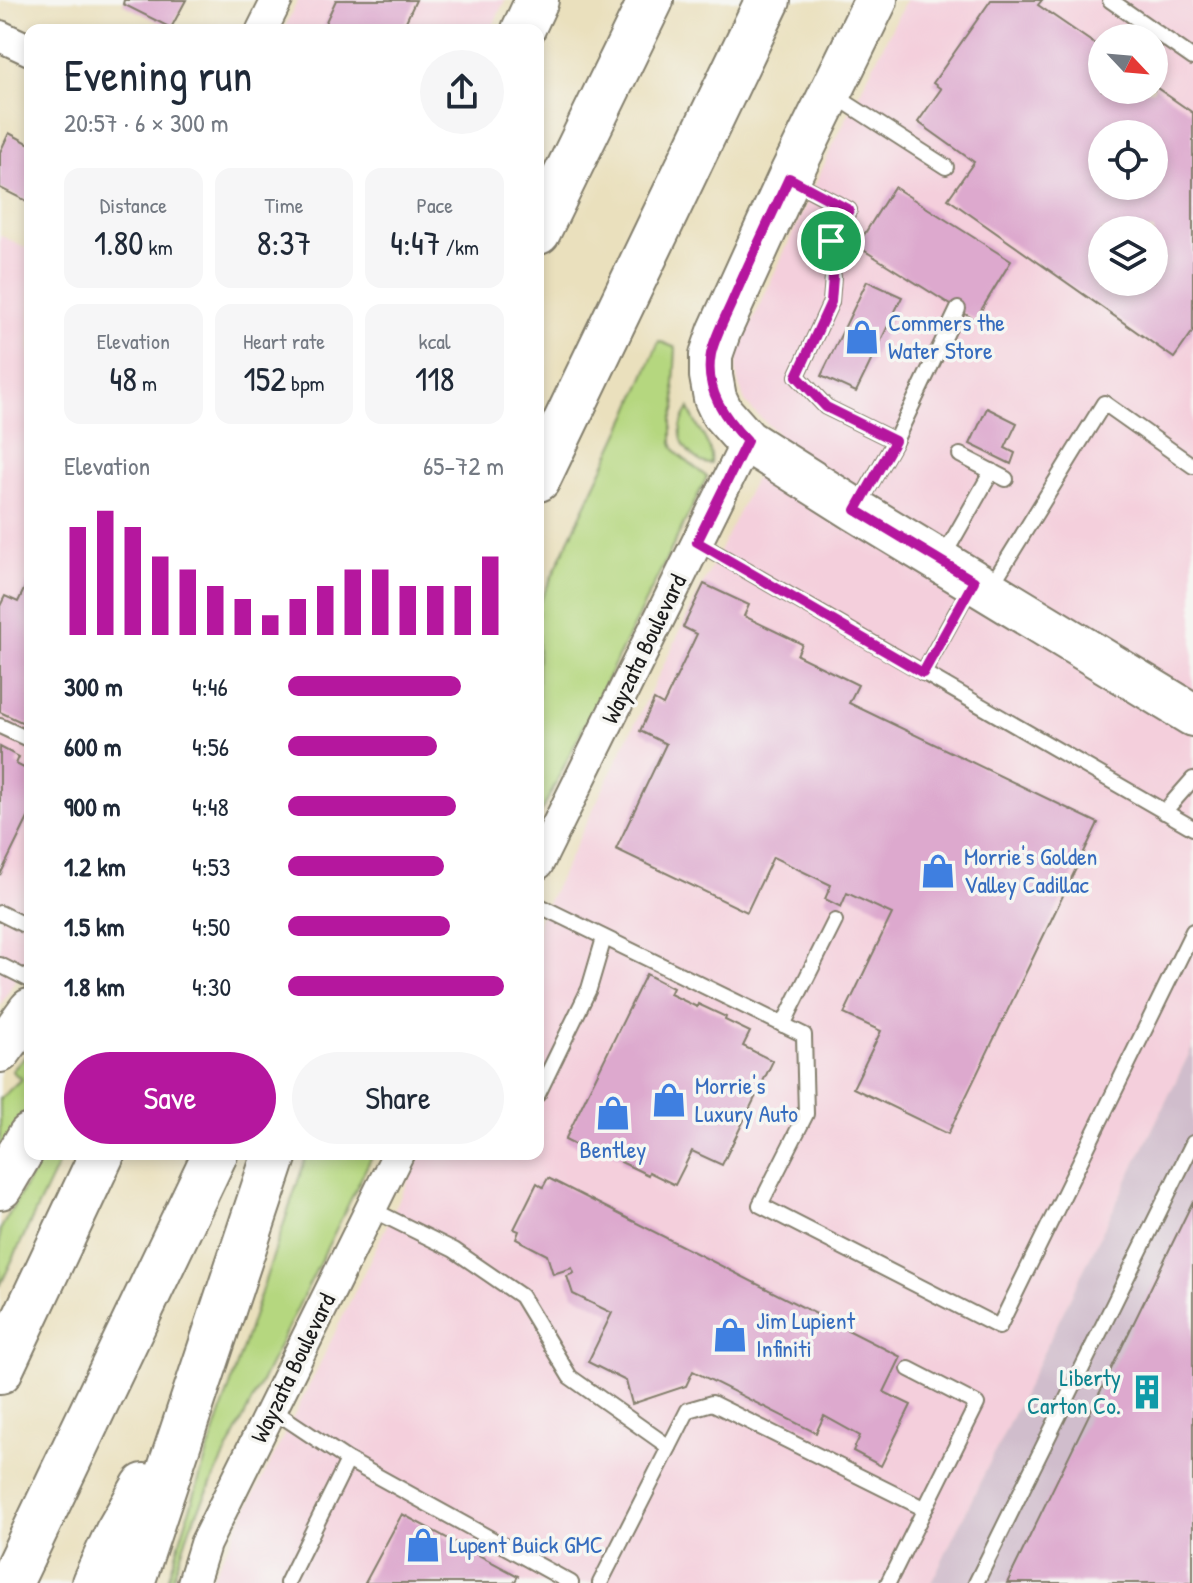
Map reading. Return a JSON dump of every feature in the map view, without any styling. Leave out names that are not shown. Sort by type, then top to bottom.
[{"type":"highway","points":[[544,220],[651,0]]},
{"type":"highway","points":[[544,466],[768,0]]},
{"type":"highway","points":[[544,480],[581,389]]},
{"type":"highway","points":[[0,1187],[24,1146]]},
{"type":"highway","points":[[0,1371],[99,1160]]},
{"type":"highway","points":[[10,1583],[212,1160]]},
{"type":"highway","points":[[132,1583],[273,1160]]},
{"type":"highway","points":[[94,1583],[117,1533],[189,1407]]},
{"type":"street","points":[[265,24],[277,0]]},
{"type":"street","points":[[526,24],[537,0]]},
{"type":"street","points":[[876,0],[789,178],[711,355],[715,398],[722,413],[747,441],[1193,715]]},
{"type":"street","points":[[0,36],[24,47]]},
{"type":"street","name":"Wayzata Boulevard","points":[[544,852],[747,441]]},
{"type":"street","points":[[0,1051],[24,1018]]},
{"type":"street","name":"Wayzata Boulevard","points":[[193,1583],[205,1544],[395,1160]]},
{"type":"lane","points":[[1110,0],[1193,58]]},
{"type":"lane","points":[[830,92],[946,167]]},
{"type":"lane","points":[[789,178],[849,210],[831,241],[831,302],[797,376],[826,407],[895,441]]},
{"type":"lane","points":[[856,510],[895,441],[958,309]]},
{"type":"lane","points":[[967,577],[1104,403],[1193,466]]},
{"type":"lane","points":[[960,455],[1006,479]]},
{"type":"lane","points":[[923,673],[967,577],[992,471]]},
{"type":"lane","points":[[697,542],[1193,828]]},
{"type":"lane","points":[[0,726],[24,737]]},
{"type":"lane","points":[[1164,812],[1193,779]]},
{"type":"lane","points":[[544,908],[804,1035],[806,1114],[760,1205],[999,1327],[1193,931]]},
{"type":"lane","points":[[0,913],[24,925]]},
{"type":"lane","points":[[783,1025],[835,921]]},
{"type":"lane","points":[[544,1082],[589,989],[604,938]]},
{"type":"lane","points":[[0,965],[24,977]]},
{"type":"lane","points":[[976,1583],[1193,1143]]},
{"type":"lane","points":[[371,1209],[454,1250],[521,1296],[570,1377],[669,1447]]},
{"type":"lane","points":[[888,1583],[977,1404],[909,1369]]},
{"type":"lane","points":[[600,1583],[688,1410],[712,1403],[925,1509]]},
{"type":"lane","points":[[273,1410],[348,1460],[571,1583]]},
{"type":"lane","points":[[287,1583],[348,1460]]},
{"type":"shaded area","points":[[298,0],[505,0],[494,24],[286,24]]},
{"type":"shaded area","points":[[906,0],[1193,0],[1193,1046],[931,1583],[209,1583],[418,1160],[544,1160],[544,910],[777,433],[745,402],[736,370],[738,357],[833,145]]},
{"type":"shaded area","points":[[0,235],[24,247],[24,965],[0,1006]]},
{"type":"shaded area","points":[[1193,1046],[1193,1583],[931,1583],[1049,1341]]},
{"type":"green space","points":[[659,341],[676,348],[676,407],[672,420],[672,442],[679,455],[707,477],[544,807],[544,593],[628,415]]},
{"type":"green space","points":[[689,408],[710,450],[711,464],[697,459],[681,439],[681,427]]},
{"type":"green space","points":[[24,1058],[24,1131],[0,1168],[0,1099],[21,1079],[12,1071]]},
{"type":"green space","points":[[40,1160],[60,1160],[0,1286],[0,1230]]},
{"type":"green space","points":[[305,1160],[370,1160],[191,1525],[171,1583],[167,1583]]},
{"type":"building","points":[[124,0],[186,0],[173,24],[163,24],[123,4]]},
{"type":"building","points":[[336,0],[416,0],[405,24],[325,24]]},
{"type":"building","points":[[991,0],[1042,0],[1038,5],[1088,39],[1088,104],[1168,104],[1168,96],[1193,113],[1193,331],[1174,358],[948,199],[974,162],[918,122],[941,89],[933,83]]},
{"type":"building","points":[[9,133],[24,141],[24,200],[0,188],[0,152]]},
{"type":"building","points":[[894,187],[1011,261],[975,320],[857,246]]},
{"type":"building","name":"Commers the Water Store","points":[[867,281],[902,297],[856,392],[821,376]]},
{"type":"building","points":[[987,408],[1017,423],[1005,448],[1015,453],[1011,464],[970,444]]},
{"type":"building","name":"Morrie's Golden Valley Cadillac","points":[[704,584],[749,605],[744,616],[802,644],[797,655],[858,685],[849,703],[1098,823],[948,1134],[853,1088],[881,1031],[844,1014],[892,914],[847,893],[841,907],[825,899],[831,885],[773,857],[747,912],[616,849],[666,744],[640,731],[654,700],[663,705],[697,634],[683,627]]},
{"type":"building","points":[[24,590],[24,723],[0,712],[0,606],[5,596],[18,602]]},
{"type":"building","points":[[0,747],[19,757],[16,764],[24,768],[24,826],[0,875]]},
{"type":"building","name":"Morrie's Luxury Auto","points":[[646,974],[673,988],[670,994],[726,1017],[725,1020],[750,1032],[743,1046],[773,1061],[722,1165],[692,1151],[675,1185],[621,1162],[623,1159],[597,1146],[594,1154],[565,1140]]},
{"type":"building","name":"Jim Lupient Infiniti","points":[[548,1178],[901,1357],[884,1392],[911,1405],[881,1466],[853,1451],[860,1436],[824,1416],[816,1433],[693,1371],[686,1386],[632,1404],[626,1381],[588,1362],[612,1313],[573,1294],[567,1276],[574,1273],[572,1268],[553,1274],[547,1255],[516,1239],[519,1231],[514,1229],[537,1183],[543,1187]]},
{"type":"building","name":"Liberty Carton Co.","points":[[1193,1201],[1193,1583],[1007,1583]]},
{"type":"building","name":"Lupent Buick GMC","points":[[402,1514],[518,1576],[514,1583],[365,1583]]},
{"type":"place","name":"Commers the Water Store","points":[[862,337]]},
{"type":"place","name":"Morrie's Golden Valley Cadillac","points":[[938,871]]},
{"type":"place","name":"Morrie's Luxury Auto","points":[[669,1100]]},
{"type":"place","name":"Bentley","points":[[613,1113]]},
{"type":"place","name":"Jim Lupient Infiniti","points":[[730,1335]]},
{"type":"place","name":"Liberty Carton Co.","points":[[1147,1392]]},
{"type":"place","name":"Lupent Buick GMC","points":[[423,1545]]},
{"type":"route","points":[[789,178],[849,210],[831,241],[831,302],[797,376],[826,407],[895,441],[856,510],[974,581],[923,673],[697,542],[747,441],[722,413],[715,398],[711,355],[789,178]]}]
